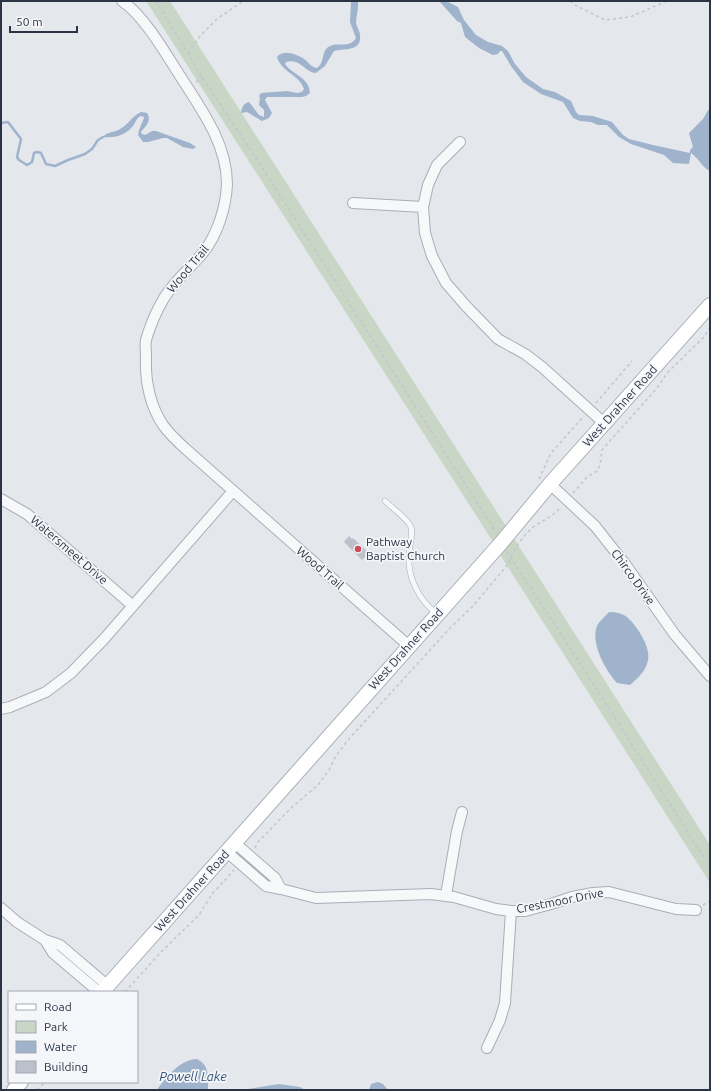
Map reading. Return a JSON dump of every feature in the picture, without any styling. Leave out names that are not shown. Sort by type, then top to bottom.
[{"type":"street","name":"Wood Trail","points":[[122,1],[138,14],[207,117],[222,152],[226,184],[223,212],[212,240],[164,298],[146,341],[145,366],[147,386],[155,409],[163,424],[174,438],[232,491],[409,646]]},
{"type":"street","points":[[460,142],[437,165],[428,185],[423,207],[425,233],[432,256],[446,283],[498,339],[525,354],[542,367],[604,423]]},
{"type":"street","points":[[353,204],[423,207]]},
{"type":"street","name":"West Drahner Road","points":[[103,990],[501,543],[544,483],[604,423],[710,305]]},
{"type":"street","name":"Chirco Drive","points":[[544,483],[567,500],[595,526],[625,564],[675,635],[710,676]]},
{"type":"street","points":[[1,709],[10,707],[46,692],[71,673],[133,606],[232,491]]},
{"type":"street","name":"Watersmeet Drive","points":[[1,499],[27,514],[133,606]]},
{"type":"street","points":[[446,895],[457,831],[462,812]]},
{"type":"street","points":[[231,848],[251,856],[275,878],[281,889]]},
{"type":"street","name":"Crestmoor Drive","points":[[231,848],[240,864],[266,886],[316,898],[424,894],[446,895],[496,909],[525,911],[572,897],[609,892],[676,909],[696,910]]},
{"type":"street","points":[[1,908],[17,922],[45,940],[60,945],[103,990]]},
{"type":"street","points":[[487,1048],[500,1020],[505,1003],[511,911]]},
{"type":"lane","points":[[385,501],[405,520],[411,528],[409,558],[410,572],[416,590],[429,607],[437,614]]},
{"type":"path","points":[[156,1],[496,532],[501,543],[710,867]]},
{"type":"path","points":[[188,53],[201,35],[217,19],[243,1]]},
{"type":"path","points":[[570,1],[605,20],[630,17],[667,1]]},
{"type":"path","points":[[251,856],[257,843],[291,808],[318,785],[348,740],[451,627],[473,606],[509,563],[522,539],[534,525],[553,515],[587,477],[597,471],[600,465],[602,450],[657,388],[668,372],[704,337],[710,327]]},
{"type":"path","points":[[544,483],[551,453],[632,361]]},
{"type":"path","points":[[126,991],[161,952],[199,915],[212,894],[240,864]]},
{"type":"green space","points":[[146,1],[170,1],[710,845],[710,883],[497,548]]},
{"type":"water","points":[[351,1],[358,1],[356,23],[360,34],[360,40],[355,47],[334,51],[325,66],[316,73],[309,71],[295,62],[286,62],[285,64],[307,83],[310,93],[302,97],[267,97],[265,100],[272,113],[269,118],[262,121],[247,112],[241,113],[243,106],[249,102],[259,115],[264,117],[264,110],[259,105],[259,96],[261,93],[287,91],[297,93],[302,92],[304,89],[299,80],[286,70],[279,62],[277,57],[283,53],[294,54],[301,57],[313,67],[317,68],[321,63],[327,48],[334,45],[350,44],[353,42],[356,38],[350,22]]},
{"type":"water","points":[[439,1],[446,1],[458,7],[464,20],[476,35],[488,42],[502,46],[508,51],[515,64],[526,77],[543,89],[555,92],[571,101],[579,115],[593,116],[612,122],[623,135],[629,139],[690,153],[690,150],[693,147],[689,133],[703,119],[710,107],[710,171],[705,168],[691,153],[689,164],[673,163],[664,155],[631,144],[619,137],[607,125],[598,125],[573,118],[563,102],[541,94],[523,82],[502,51],[493,55],[479,48],[465,37],[461,23],[457,21]]},
{"type":"water","points":[[141,112],[147,113],[149,118],[148,123],[141,132],[142,134],[145,135],[152,131],[156,131],[190,143],[196,147],[193,149],[183,147],[167,138],[143,142],[138,135],[144,118],[141,116],[130,129],[123,134],[115,137],[103,137],[123,127]]},
{"type":"water","points":[[609,612],[618,613],[627,617],[639,631],[647,649],[648,660],[644,671],[630,685],[617,683],[604,664],[597,648],[595,633],[597,626]]},
{"type":"water","name":"Powell Lake","points":[[197,1059],[206,1069],[208,1077],[208,1090],[158,1090],[158,1088],[179,1065]]},
{"type":"water","points":[[378,1082],[383,1084],[388,1090],[369,1090],[371,1084]]},
{"type":"water","name":"Powell Lake","points":[[279,1084],[300,1087],[305,1090],[241,1090]]},
{"type":"building","name":"Pathway Baptist Church","points":[[349,536],[369,553],[362,560],[344,542]]},
{"type":"waterway","points":[[1,123],[8,122],[21,139],[17,157],[27,165],[32,162],[34,153],[37,152],[41,153],[46,164],[55,166],[85,154],[92,149],[98,140],[103,137]]},
{"type":"place","name":"Pathway Baptist Church","points":[[358,549]]}]
